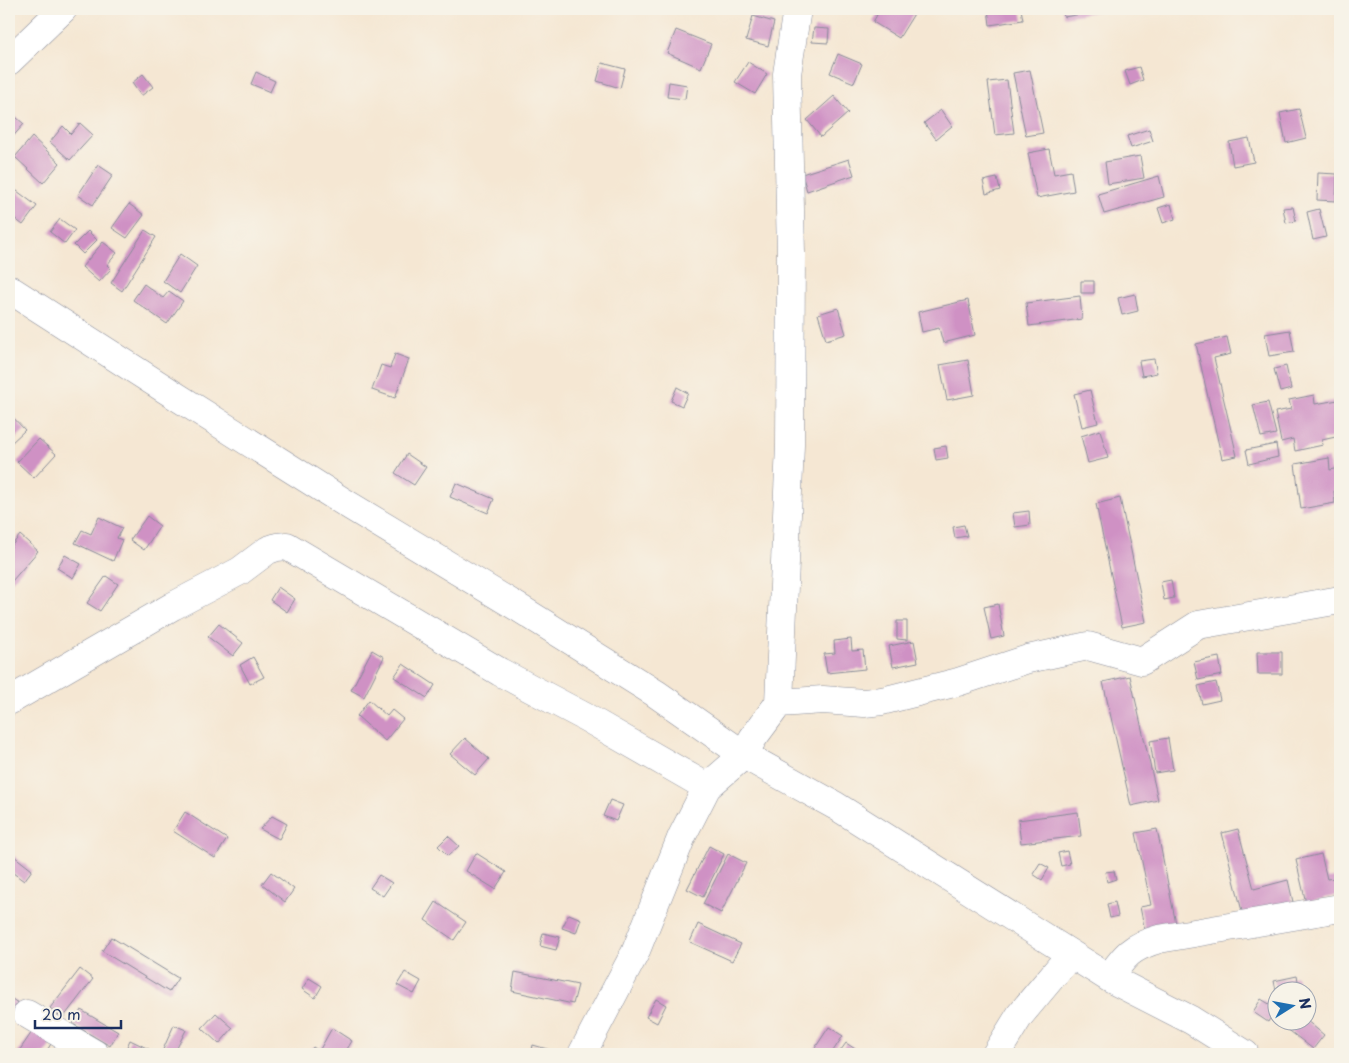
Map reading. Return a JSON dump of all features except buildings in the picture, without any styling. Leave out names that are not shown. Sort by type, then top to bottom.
[{"type":"street","points":[[9,61],[63,9]]},
{"type":"street","points":[[582,1054],[635,953],[682,836],[707,787],[744,755],[753,738],[779,703],[790,445],[791,254],[788,74],[798,9]]},
{"type":"street","points":[[9,289],[338,499],[655,693],[744,755],[836,806],[1109,978],[1191,1020],[1245,1054]]},
{"type":"street","points":[[9,701],[173,606],[240,571],[268,550],[288,546],[500,672],[587,718],[707,787]]},
{"type":"street","points":[[779,703],[823,700],[864,703],[882,701],[958,682],[1028,659],[1088,646],[1142,661],[1198,626],[1340,600]]},
{"type":"street","points":[[1109,978],[1130,951],[1152,941],[1220,927],[1340,908]]},
{"type":"street","points":[[996,1054],[1020,1015],[1071,954]]},
{"type":"street","points":[[27,1014],[95,1054]]}]
